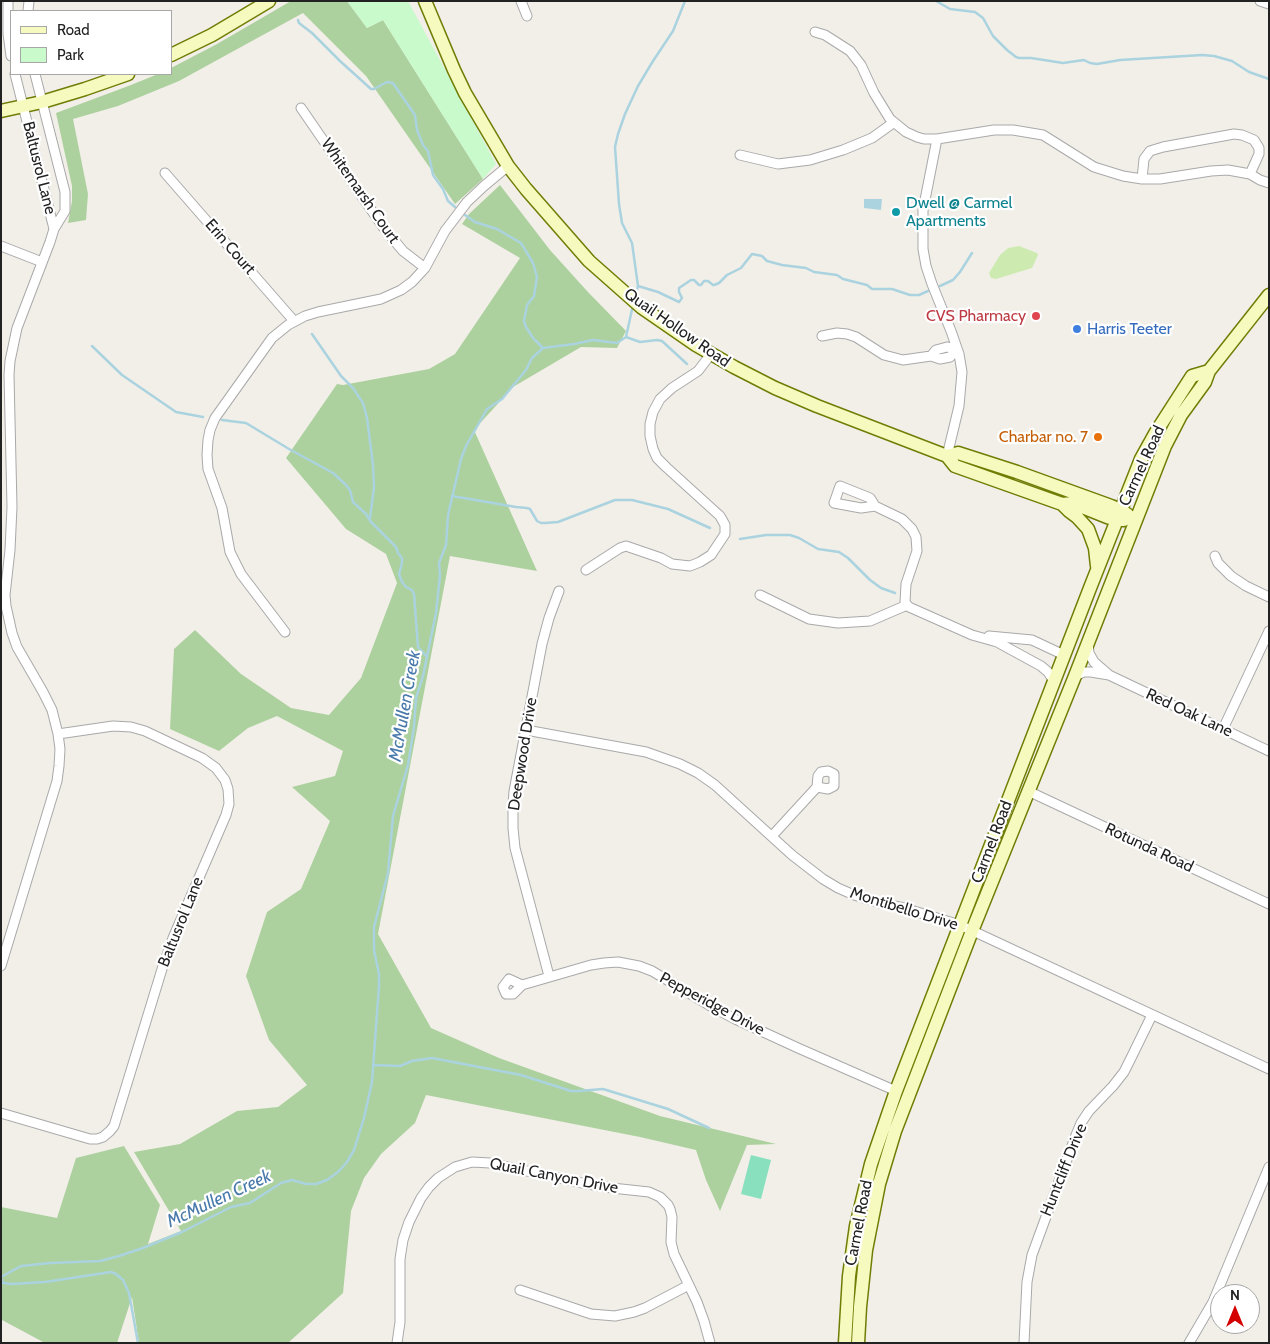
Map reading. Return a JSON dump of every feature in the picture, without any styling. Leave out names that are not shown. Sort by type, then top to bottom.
[{"type":"main road","points":[[172,54],[212,34],[268,1]]},
{"type":"main road","name":"Quail Hollow Road","points":[[424,1],[465,93],[508,166],[589,260],[642,307],[696,345],[742,371],[817,406],[947,456],[955,466],[1062,504],[1072,504],[1135,520]]},
{"type":"main road","points":[[1,111],[42,102],[125,75]]},
{"type":"main road","name":"Carmel Road","points":[[858,1343],[865,1256],[879,1184],[895,1131],[972,931],[1165,446],[1181,415],[1205,382],[1209,371],[1269,295]]},
{"type":"main road","name":"Carmel Road","points":[[845,1343],[849,1276],[858,1216],[870,1164],[896,1091],[1141,460],[1170,408],[1192,376],[1209,371]]},
{"type":"main road","name":"Quail Hollow Road","points":[[947,456],[958,453],[1017,472],[1119,515]]},
{"type":"main road","points":[[1062,504],[1088,530],[1095,548],[1097,571]]},
{"type":"main road","points":[[1064,655],[1069,660],[1075,676]]},
{"type":"street","points":[[8,1],[10,49]]},
{"type":"street","points":[[521,1],[527,16]]},
{"type":"street","points":[[1260,1],[1269,4]]},
{"type":"street","points":[[815,32],[825,35],[850,50],[881,106],[893,123],[917,137],[937,139],[994,130],[1028,132],[1043,135],[1099,169],[1123,176],[1160,179],[1219,170],[1236,171],[1250,174],[1264,182],[1269,192]]},
{"type":"street","name":"Baltusrol Lane","points":[[15,75],[54,229]]},
{"type":"street","name":"Baltusrol Lane","points":[[1,966],[56,781],[60,749],[52,710],[17,647],[6,606],[12,507],[10,361],[17,328],[54,229],[65,211],[65,192],[35,75]]},
{"type":"street","name":"Whitemarsh Court","points":[[301,108],[383,226],[403,250],[425,268]]},
{"type":"street","points":[[740,155],[778,164],[810,160],[843,150],[872,138],[893,123]]},
{"type":"street","points":[[1142,179],[1144,159],[1150,150],[1234,134],[1254,140],[1259,148],[1259,154],[1250,174]]},
{"type":"street","points":[[937,139],[923,210],[923,249],[926,266],[951,331],[962,372],[959,406],[947,456]]},
{"type":"street","points":[[285,632],[241,574],[234,561],[228,543],[222,508],[208,469],[207,454],[210,430],[220,411],[272,338],[294,321],[305,316],[382,299],[393,295],[412,282],[425,268],[453,219],[467,202],[508,166]]},
{"type":"street","name":"Erin Court","points":[[165,173],[294,321]]},
{"type":"street","points":[[1,246],[42,262]]},
{"type":"street","points":[[822,336],[837,333],[846,334],[856,337],[884,354],[903,360],[931,356],[940,359],[950,357],[957,349]]},
{"type":"street","points":[[586,570],[626,546],[672,564],[690,566],[711,555],[725,534],[725,524],[720,516],[657,458],[650,436],[653,412],[660,399],[672,388],[698,371],[711,354]]},
{"type":"street","points":[[875,506],[902,519],[912,529],[916,537],[917,551],[907,577],[906,605]]},
{"type":"street","points":[[1215,556],[1218,563],[1231,576],[1269,597]]},
{"type":"street","name":"Deepwood Drive","points":[[549,976],[519,862],[513,828],[513,805],[542,644],[558,591]]},
{"type":"street","points":[[760,595],[809,619],[838,623],[870,621],[906,605]]},
{"type":"street","points":[[906,605],[972,635],[997,642],[1041,666],[1054,681]]},
{"type":"street","points":[[1223,729],[1269,631]]},
{"type":"street","points":[[972,635],[1032,640],[1064,655]]},
{"type":"street","name":"Red Oak Lane","points":[[1088,642],[1089,653],[1094,662],[1109,675],[1269,751]]},
{"type":"street","name":"Red Oak Lane","points":[[1075,676],[1084,672],[1109,675]]},
{"type":"street","name":"Baltusrol Lane","points":[[1,1113],[85,1138],[97,1139],[103,1137],[114,1126],[173,938],[229,804],[225,780],[216,768],[202,758],[144,731],[131,727],[113,726],[58,734]]},
{"type":"street","name":"Montibello Drive","points":[[526,730],[646,752],[680,764],[698,773],[715,785],[792,855],[838,888],[854,895],[904,908],[972,931],[1269,1069]]},
{"type":"street","points":[[772,836],[817,788]]},
{"type":"street","name":"Rotunda Road","points":[[1028,791],[1269,904]]},
{"type":"street","name":"Pepperidge Drive","points":[[522,985],[604,962],[618,962],[639,966],[652,971],[735,1019],[805,1052],[896,1091]]},
{"type":"street","name":"Huntcliff Drive","points":[[1024,1343],[1027,1282],[1032,1255],[1076,1135],[1089,1111],[1124,1072],[1152,1015]]},
{"type":"street","name":"Quail Canyon Drive","points":[[397,1343],[400,1322],[400,1259],[403,1240],[409,1222],[429,1187],[448,1170],[466,1163],[490,1163],[582,1183],[649,1192],[660,1197],[670,1209],[674,1254],[704,1321],[710,1343]]},
{"type":"street","points":[[1189,1343],[1213,1302],[1269,1168]]},
{"type":"street","points":[[520,1290],[591,1314],[615,1316],[644,1308],[689,1285]]},
{"type":"green space","points":[[291,1],[347,1],[367,28],[383,20],[483,179],[455,204],[366,76],[303,13],[179,81],[118,106],[73,119],[88,194],[86,220],[68,223],[72,201],[72,186],[56,113],[156,75],[172,75],[172,67]]},
{"type":"green space","points":[[347,1],[408,1],[496,164],[483,179],[383,20],[367,28]]},
{"type":"green space","points":[[500,185],[550,250],[626,331],[617,348],[581,347],[513,387],[474,430],[537,571],[450,556],[378,934],[431,1028],[499,1058],[660,1116],[776,1144],[747,1145],[720,1211],[706,1180],[696,1150],[640,1137],[426,1095],[415,1123],[381,1154],[364,1178],[351,1211],[343,1293],[288,1343],[139,1343],[132,1297],[117,1343],[45,1343],[2,1320],[1,1322],[1,1207],[57,1218],[76,1158],[124,1146],[160,1205],[148,1244],[181,1231],[134,1152],[180,1144],[237,1111],[278,1107],[307,1085],[269,1040],[246,976],[267,912],[301,889],[330,821],[292,787],[335,776],[343,751],[277,716],[248,728],[219,751],[170,729],[174,649],[195,630],[241,674],[291,708],[329,715],[361,678],[397,583],[386,554],[346,529],[286,458],[337,384],[343,385],[429,369],[455,354],[520,258],[462,224],[469,214]]},
{"type":"green space","points":[[1019,246],[1037,253],[1038,255],[1032,268],[996,279],[991,278],[989,273],[1000,255],[1008,248]]},
{"type":"green space","points":[[751,1155],[771,1160],[761,1199],[741,1194]]},
{"type":"water","points":[[864,199],[882,199],[881,210],[864,208]]},
{"type":"waterway","name":"McMullen Creek","points":[[635,297],[638,286],[632,243],[622,223],[615,147],[625,114],[638,86],[673,31],[685,1]]},
{"type":"waterway","points":[[936,1],[950,9],[975,12],[983,18],[993,36],[1007,50],[1019,58],[1063,63],[1084,60],[1097,64],[1120,60],[1202,55],[1214,56],[1232,61],[1249,72],[1269,79]]},
{"type":"waterway","points":[[298,20],[371,89],[387,82],[393,83],[415,115],[417,130],[423,145],[428,151],[433,175],[443,189],[448,201],[455,207]]},
{"type":"waterway","points":[[465,215],[475,222],[497,229],[521,243],[533,263],[537,277],[534,296],[527,305],[524,321],[533,338],[543,348]]},
{"type":"waterway","points":[[940,286],[953,280],[972,253]]},
{"type":"waterway","points":[[638,286],[658,292],[679,302],[682,298],[679,288],[691,280],[694,280],[699,285],[704,281],[708,281],[713,285],[719,283],[727,275],[741,268],[752,254],[762,256],[767,261],[782,265],[837,275],[843,279],[867,285],[872,289],[892,289],[910,295],[919,295],[928,291]]},
{"type":"waterway","name":"McMullen Creek","points":[[1,1277],[21,1266],[100,1261],[119,1256],[182,1232],[231,1207],[250,1203],[281,1183],[292,1180],[306,1184],[316,1184],[327,1180],[347,1162],[354,1150],[372,1082],[379,986],[379,974],[374,950],[374,927],[388,873],[393,816],[408,765],[416,698],[423,676],[436,613],[440,575],[439,563],[446,545],[448,515],[461,459],[466,446],[487,409],[502,399],[526,370],[532,358],[543,348],[593,340],[617,343],[626,337],[633,305]]},
{"type":"waterway","points":[[312,334],[341,376],[353,388],[363,403],[367,418],[373,465],[374,487],[370,518]]},
{"type":"waterway","points":[[626,337],[640,342],[662,341],[687,364]]},
{"type":"waterway","points":[[92,346],[122,375],[176,412],[203,417]]},
{"type":"waterway","points":[[222,420],[246,423],[333,473],[345,484],[350,490],[353,502],[396,547],[402,558],[399,574],[402,582],[414,594],[418,647],[427,657]]},
{"type":"waterway","points":[[452,496],[527,508],[530,509],[537,521],[541,523],[558,522],[615,500],[632,500],[668,509],[710,528]]},
{"type":"waterway","points":[[740,539],[766,535],[790,535],[799,538],[818,549],[839,552],[848,558],[870,580],[881,588],[895,593]]},
{"type":"waterway","points":[[373,1065],[400,1066],[412,1061],[432,1058],[521,1075],[571,1091],[603,1089],[668,1109],[709,1128]]},
{"type":"waterway","points":[[1,1278],[3,1283],[12,1284],[45,1282],[111,1272],[116,1274],[123,1280],[129,1293],[138,1343]]},
{"type":"place","name":"Dwell @ Carmel Apartments","points":[[896,212]]},
{"type":"place","name":"CVS Pharmacy","points":[[1036,316]]},
{"type":"place","name":"Harris Teeter","points":[[1077,329]]},
{"type":"place","name":"Charbar no. 7","points":[[1098,437]]}]
